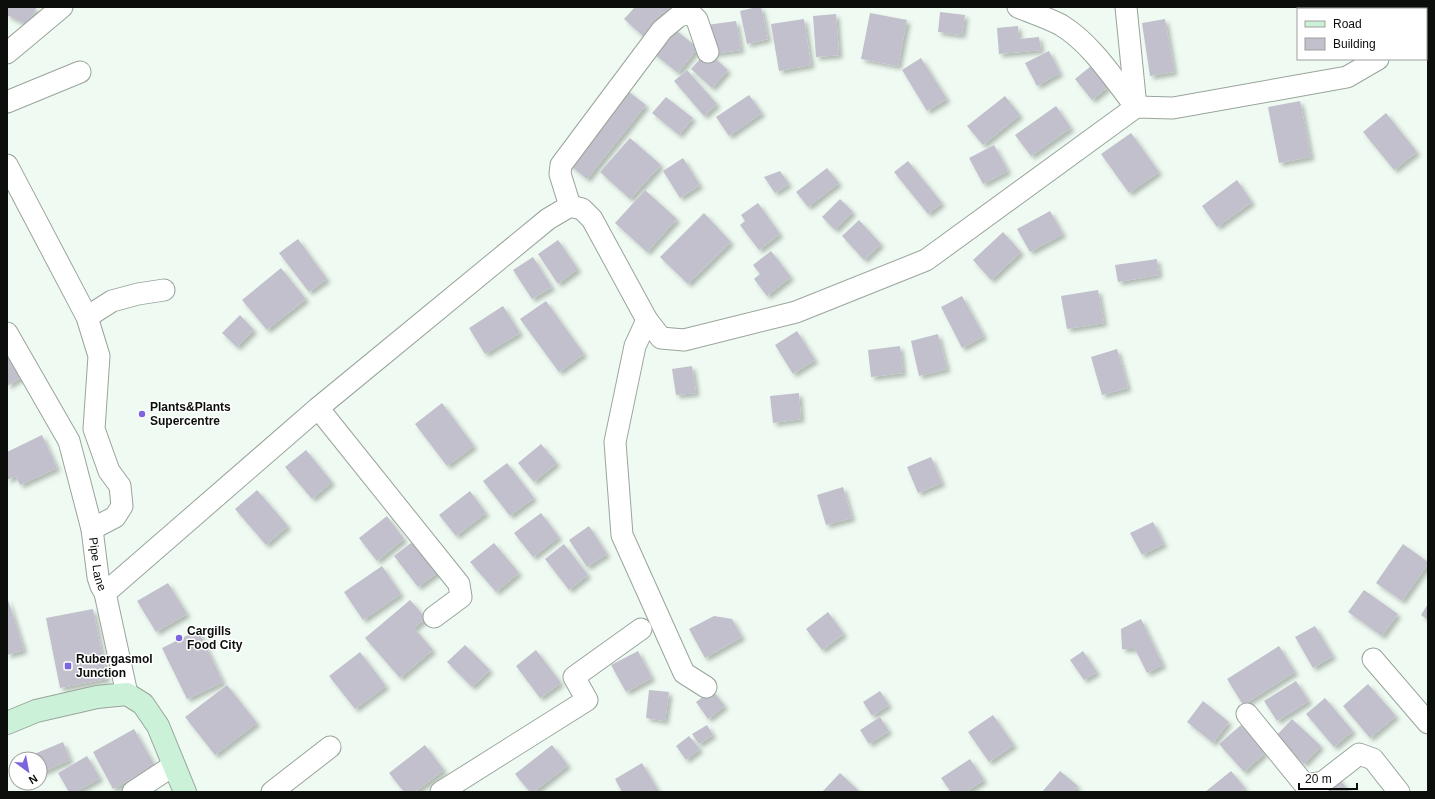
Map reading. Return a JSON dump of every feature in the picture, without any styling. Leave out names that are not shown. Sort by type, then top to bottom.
[{"type":"street","points":[[7,53],[62,7]]},
{"type":"street","points":[[1018,7],[1060,25],[1076,37],[1091,50],[1136,107]]},
{"type":"street","points":[[1126,7],[1136,107]]},
{"type":"street","points":[[570,206],[560,174],[561,165],[662,30],[679,16],[690,13],[697,20],[708,52]]},
{"type":"street","points":[[105,593],[318,408],[548,219],[570,206],[582,209],[592,219],[647,320],[662,338],[684,340],[796,312],[926,260],[1136,107],[1173,108],[1346,77],[1376,60]]},
{"type":"street","points":[[7,102],[80,72]]},
{"type":"street","points":[[7,165],[87,317],[99,356],[94,429],[110,471],[120,486],[122,506],[115,517],[92,529]]},
{"type":"street","points":[[87,317],[112,301],[138,294],[164,290]]},
{"type":"street","points":[[647,320],[635,346],[615,442],[622,535],[684,672],[706,688]]},
{"type":"street","name":"Pipe Lane","points":[[7,332],[69,441],[92,529],[98,577],[100,586],[105,593],[127,694]]},
{"type":"street","points":[[318,408],[459,584],[461,597],[434,617]]},
{"type":"street","points":[[441,792],[587,700],[574,677],[640,629]]},
{"type":"street","points":[[1373,659],[1428,723]]},
{"type":"street","points":[[7,724],[36,711],[89,698],[127,694],[143,704],[158,726],[185,792]]},
{"type":"street","points":[[1247,714],[1305,785],[1323,782],[1359,754],[1373,759],[1399,792]]},
{"type":"street","points":[[272,792],[330,747]]},
{"type":"street","points":[[133,792],[174,765]]},
{"type":"building","points":[[7,7],[37,7],[27,25],[7,15]]},
{"type":"building","points":[[635,7],[670,8],[644,37],[624,19]]},
{"type":"building","points":[[761,7],[768,39],[747,44],[740,11]]},
{"type":"building","points":[[940,12],[965,15],[962,35],[938,32]]},
{"type":"building","points":[[870,13],[907,20],[898,66],[861,59]]},
{"type":"building","points":[[836,14],[839,55],[816,57],[813,16]]},
{"type":"building","points":[[804,19],[811,65],[779,71],[771,24]]},
{"type":"building","points":[[1165,19],[1174,72],[1150,76],[1142,23]]},
{"type":"building","points":[[736,21],[741,50],[711,54],[707,25]]},
{"type":"building","points":[[1018,26],[1019,39],[1039,37],[1041,50],[999,54],[997,28]]},
{"type":"building","points":[[672,27],[698,48],[678,73],[652,52]]},
{"type":"building","points":[[707,51],[728,70],[712,88],[691,69]]},
{"type":"building","points":[[1049,51],[1060,73],[1037,86],[1025,63]]},
{"type":"building","points":[[921,58],[947,99],[927,111],[902,70]]},
{"type":"building","points":[[1091,66],[1108,87],[1092,100],[1075,79]]},
{"type":"building","points":[[687,70],[717,104],[704,116],[674,81]]},
{"type":"building","points":[[624,88],[646,105],[587,179],[566,162]]},
{"type":"building","points":[[749,95],[762,113],[729,136],[716,117]]},
{"type":"building","points":[[1005,96],[1020,115],[983,145],[967,126]]},
{"type":"building","points":[[666,97],[693,118],[679,135],[652,113]]},
{"type":"building","points":[[1300,101],[1311,157],[1279,163],[1268,107]]},
{"type":"building","points":[[1056,106],[1071,128],[1031,156],[1015,135]]},
{"type":"building","points":[[1386,113],[1417,152],[1394,170],[1363,132]]},
{"type":"building","points":[[1131,133],[1159,172],[1129,193],[1101,154]]},
{"type":"building","points":[[630,138],[661,165],[630,199],[600,172]]},
{"type":"building","points":[[994,145],[1008,171],[983,184],[969,158]]},
{"type":"building","points":[[683,158],[700,185],[680,198],[663,171]]},
{"type":"building","points":[[908,161],[942,203],[928,214],[894,172]]},
{"type":"building","points":[[827,168],[839,183],[808,207],[796,192]]},
{"type":"building","points":[[780,171],[789,184],[775,193],[764,177]]},
{"type":"building","points":[[1237,180],[1252,202],[1217,227],[1202,206]]},
{"type":"building","points":[[645,190],[677,219],[647,252],[615,223]]},
{"type":"building","points":[[840,199],[853,212],[835,230],[822,217]]},
{"type":"building","points":[[758,203],[780,234],[759,250],[740,225],[745,221],[741,215]]},
{"type":"building","points":[[1050,211],[1063,234],[1030,252],[1017,229]]},
{"type":"building","points":[[704,213],[731,242],[688,284],[660,257]]},
{"type":"building","points":[[859,220],[881,244],[864,260],[842,236]]},
{"type":"building","points":[[1003,232],[1021,252],[991,280],[973,260]]},
{"type":"building","points":[[298,239],[327,279],[309,292],[279,253]]},
{"type":"building","points":[[558,240],[578,269],[558,284],[538,254]]},
{"type":"building","points":[[771,251],[791,277],[767,296],[754,279],[760,274],[753,265]]},
{"type":"building","points":[[533,257],[552,287],[532,299],[513,270]]},
{"type":"building","points":[[1157,259],[1159,275],[1118,282],[1115,265]]},
{"type":"building","points":[[281,268],[306,299],[267,330],[242,300]]},
{"type":"building","points":[[1098,290],[1104,323],[1067,329],[1061,296]]},
{"type":"building","points":[[962,296],[984,336],[962,348],[941,307]]},
{"type":"building","points":[[546,301],[584,354],[559,372],[520,319]]},
{"type":"building","points":[[503,306],[520,333],[485,354],[469,328]]},
{"type":"building","points":[[240,315],[254,330],[237,347],[222,333]]},
{"type":"building","points":[[797,331],[815,360],[793,374],[775,345]]},
{"type":"building","points":[[938,334],[947,369],[919,376],[911,341]]},
{"type":"building","points":[[900,346],[903,373],[871,377],[868,350]]},
{"type":"building","points":[[7,347],[25,375],[7,386]]},
{"type":"building","points":[[1117,349],[1128,388],[1102,395],[1091,357]]},
{"type":"building","points":[[692,366],[696,393],[676,395],[672,369]]},
{"type":"building","points":[[799,393],[801,419],[773,423],[770,396]]},
{"type":"building","points":[[442,403],[474,446],[447,466],[415,424]]},
{"type":"building","points":[[42,435],[57,468],[20,485],[16,476],[7,480],[7,452]]},
{"type":"building","points":[[541,444],[557,463],[534,482],[518,463]]},
{"type":"building","points":[[306,450],[332,482],[312,499],[285,467]]},
{"type":"building","points":[[931,457],[942,483],[918,493],[907,467]]},
{"type":"building","points":[[507,463],[534,498],[510,516],[483,481]]},
{"type":"building","points":[[843,487],[852,518],[826,525],[817,495]]},
{"type":"building","points":[[257,490],[288,526],[266,545],[235,509]]},
{"type":"building","points":[[470,491],[486,513],[456,536],[439,515]]},
{"type":"building","points":[[541,513],[559,537],[533,557],[514,533]]},
{"type":"building","points":[[387,516],[404,539],[377,561],[359,538]]},
{"type":"building","points":[[1153,522],[1164,544],[1142,555],[1130,533]]},
{"type":"building","points":[[589,526],[607,554],[587,567],[569,540]]},
{"type":"building","points":[[420,536],[440,571],[418,587],[394,556]]},
{"type":"building","points":[[494,543],[519,573],[496,592],[470,562]]},
{"type":"building","points":[[564,544],[588,575],[569,590],[545,559]]},
{"type":"building","points":[[1403,544],[1428,562],[1428,564],[1402,601],[1376,583]]},
{"type":"building","points":[[382,566],[401,594],[363,620],[344,592]]},
{"type":"building","points":[[168,583],[187,614],[156,632],[137,601]]},
{"type":"building","points":[[1364,590],[1398,614],[1382,636],[1348,612]]},
{"type":"building","points":[[7,597],[24,650],[7,655]]},
{"type":"building","points":[[410,600],[426,618],[414,628],[433,650],[400,678],[365,638]]},
{"type":"building","points":[[1428,604],[1428,620],[1421,615]]},
{"type":"building","points":[[93,609],[107,679],[60,688],[46,618]]},
{"type":"building","points":[[828,612],[844,634],[822,650],[806,629]]},
{"type":"building","points":[[714,616],[732,619],[742,637],[705,658],[689,629]]},
{"type":"building","points":[[1141,619],[1163,665],[1147,673],[1135,649],[1122,649],[1121,629]]},
{"type":"building","points":[[1315,626],[1333,656],[1313,668],[1295,637]]},
{"type":"building","points":[[198,630],[223,682],[187,699],[162,648]]},
{"type":"building","points":[[465,645],[490,670],[472,687],[447,662]]},
{"type":"building","points":[[1279,646],[1295,672],[1243,705],[1227,679]]},
{"type":"building","points":[[536,650],[561,683],[540,698],[516,666]]},
{"type":"building","points":[[638,651],[652,678],[626,692],[611,665]]},
{"type":"building","points":[[1083,651],[1097,672],[1084,680],[1070,660]]},
{"type":"building","points":[[360,652],[386,686],[355,709],[329,676]]},
{"type":"building","points":[[1296,681],[1309,701],[1277,721],[1264,701]]},
{"type":"building","points":[[1368,684],[1396,716],[1370,738],[1343,706]]},
{"type":"building","points":[[227,685],[257,723],[215,755],[185,717]]},
{"type":"building","points":[[649,690],[669,692],[665,721],[646,718]]},
{"type":"building","points":[[712,690],[725,706],[708,719],[696,702]]},
{"type":"building","points":[[880,691],[889,705],[872,716],[863,702]]},
{"type":"building","points":[[1325,698],[1353,731],[1334,747],[1306,714]]},
{"type":"building","points":[[1203,701],[1229,722],[1213,743],[1187,722]]},
{"type":"building","points":[[993,715],[1014,745],[989,762],[968,732]]},
{"type":"building","points":[[880,717],[889,731],[869,744],[860,730]]},
{"type":"building","points":[[1292,719],[1321,746],[1304,764],[1275,737]]},
{"type":"building","points":[[707,725],[713,735],[699,744],[692,734]]},
{"type":"building","points":[[1241,725],[1265,753],[1244,772],[1219,744]]},
{"type":"building","points":[[134,729],[155,766],[113,789],[93,752]]},
{"type":"building","points":[[689,736],[700,749],[686,760],[676,746]]},
{"type":"building","points":[[63,742],[70,760],[48,770],[48,751],[41,751]]},
{"type":"building","points":[[425,745],[444,770],[415,792],[404,792],[389,773]]},
{"type":"building","points":[[552,745],[568,765],[534,792],[530,792],[515,774]]},
{"type":"building","points":[[87,756],[100,778],[76,792],[69,792],[58,773]]},
{"type":"building","points":[[970,759],[984,780],[966,792],[951,792],[941,778]]},
{"type":"building","points":[[642,763],[659,792],[622,792],[615,779]]},
{"type":"building","points":[[1060,771],[1078,786],[1073,792],[1042,792]]},
{"type":"building","points":[[1231,771],[1245,788],[1240,792],[1205,792]]},
{"type":"building","points":[[840,773],[860,792],[822,792]]},
{"type":"building","points":[[1337,776],[1350,792],[1318,792]]},
{"type":"place","name":"Plants&Plants Supercentre","points":[[142,414]]},
{"type":"place","name":"Cargills Food City","points":[[179,638]]},
{"type":"place","name":"Rubergasmol Junction","points":[[68,666]]}]
